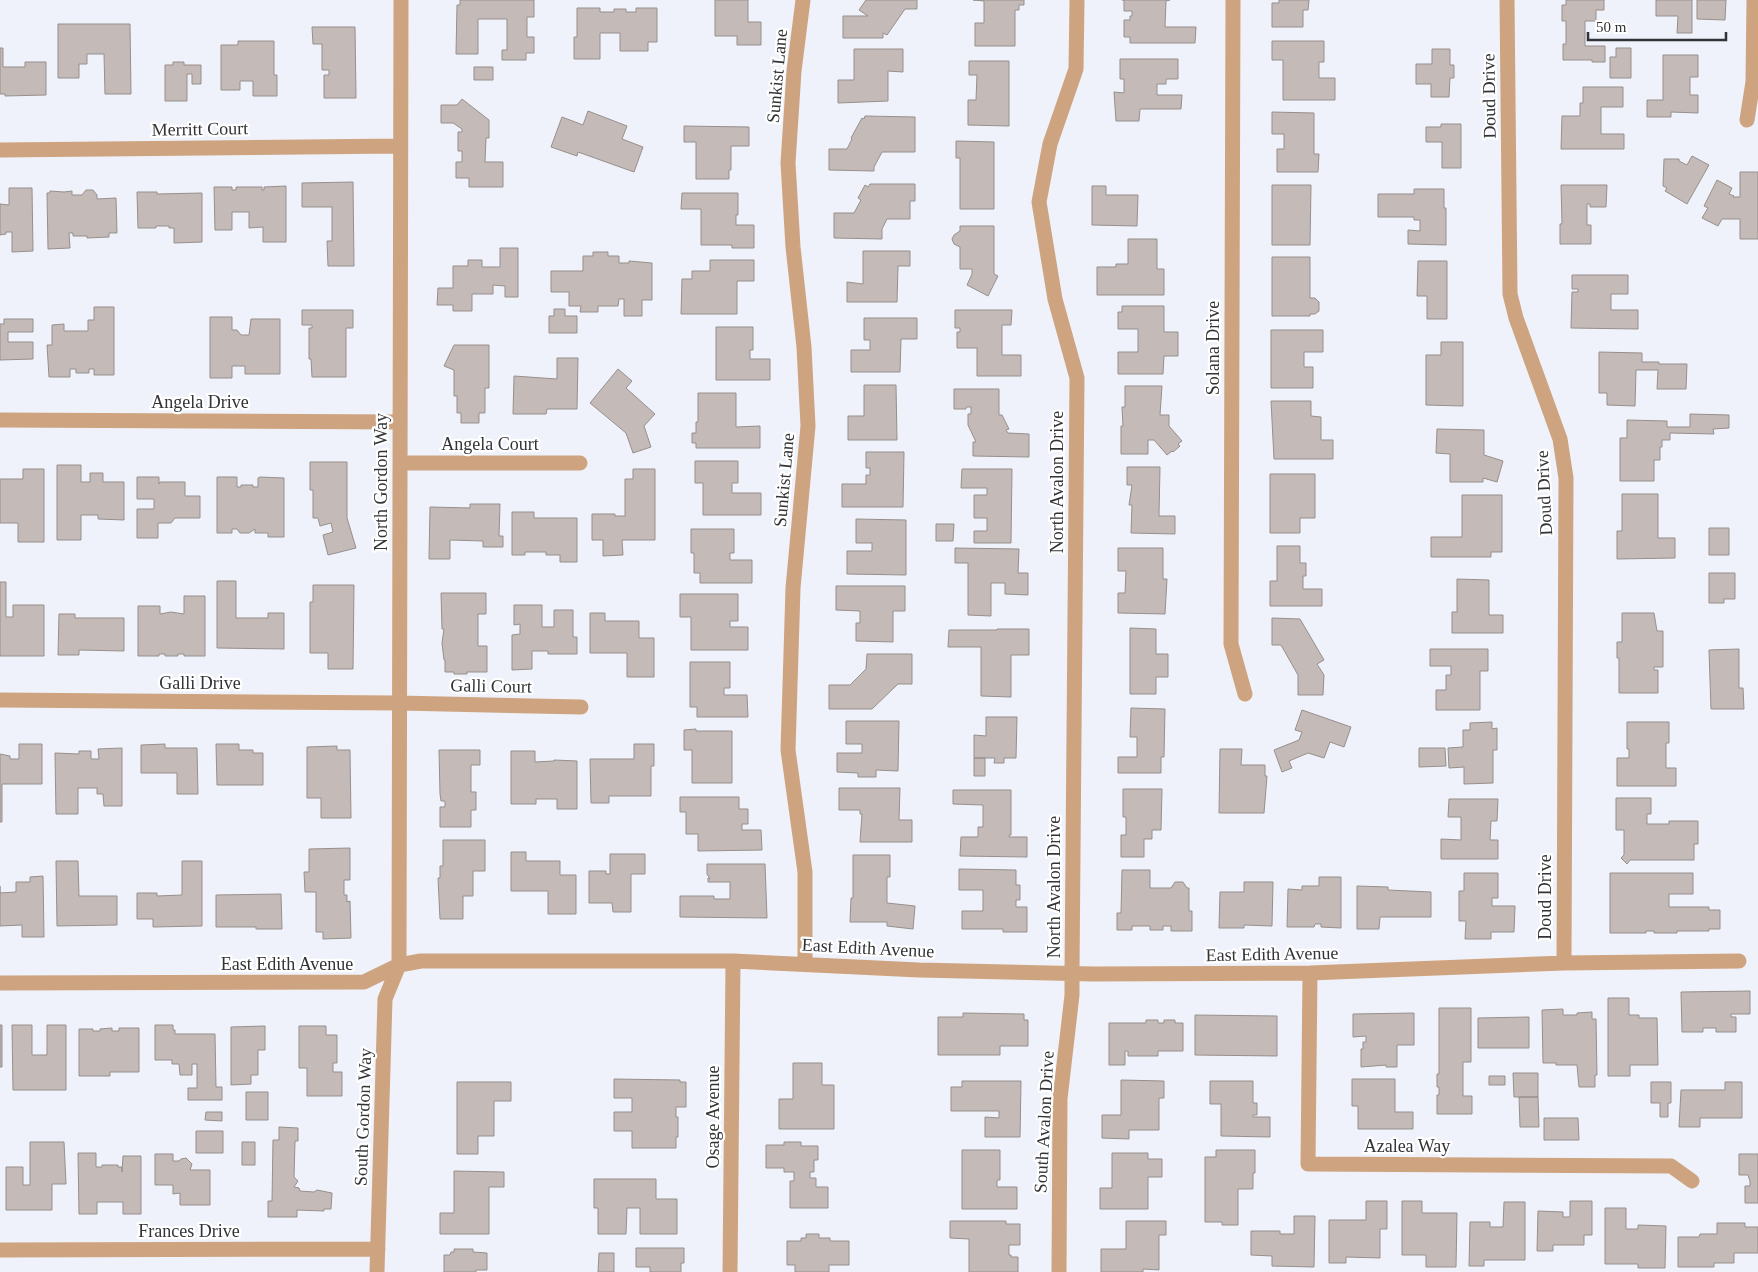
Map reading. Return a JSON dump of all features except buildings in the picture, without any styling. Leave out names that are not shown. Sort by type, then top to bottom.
[{"type":"street","name":"North Gordon Way","points":[[399,965],[401,0]]},
{"type":"street","name":"Sunkist Lane","points":[[804,0],[794,72],[788,163],[793,247],[804,347],[808,426],[793,588],[788,750],[805,872],[805,964]]},
{"type":"street","name":"North Avalon Drive","points":[[1072,973],[1077,378],[1055,299],[1039,202],[1050,144],[1076,69],[1077,0]]},
{"type":"street","name":"Solana Drive","points":[[1233,0],[1231,644],[1245,694]]},
{"type":"street","name":"Doud Drive","points":[[1507,0],[1510,294],[1516,318],[1560,439],[1566,478],[1564,963]]},
{"type":"street","points":[[1747,120],[1753,82],[1754,0]]},
{"type":"street","name":"Merritt Court","points":[[0,150],[400,146]]},
{"type":"street","name":"Angela Drive","points":[[0,420],[400,422]]},
{"type":"street","name":"Angela Court","points":[[400,463],[580,463]]},
{"type":"street","name":"Galli Drive","points":[[0,700],[399,703]]},
{"type":"street","name":"Galli Court","points":[[399,703],[581,707]]},
{"type":"street","name":"East Edith Avenue","points":[[0,983],[364,982],[399,965],[421,960],[733,962],[919,970],[1072,973],[1310,973],[1564,963],[1739,962]]},
{"type":"street","name":"Osage Avenue","points":[[730,1272],[733,962]]},
{"type":"street","name":"South Gordon Way","points":[[378,1272],[386,999],[399,965]]},
{"type":"street","name":"South Avalon Drive","points":[[1058,1272],[1060,1099],[1072,995],[1072,973]]},
{"type":"street","name":"Azalea Way","points":[[1310,973],[1308,1164],[1671,1166],[1692,1181]]},
{"type":"street","name":"Frances Drive","points":[[0,1250],[378,1249]]}]
